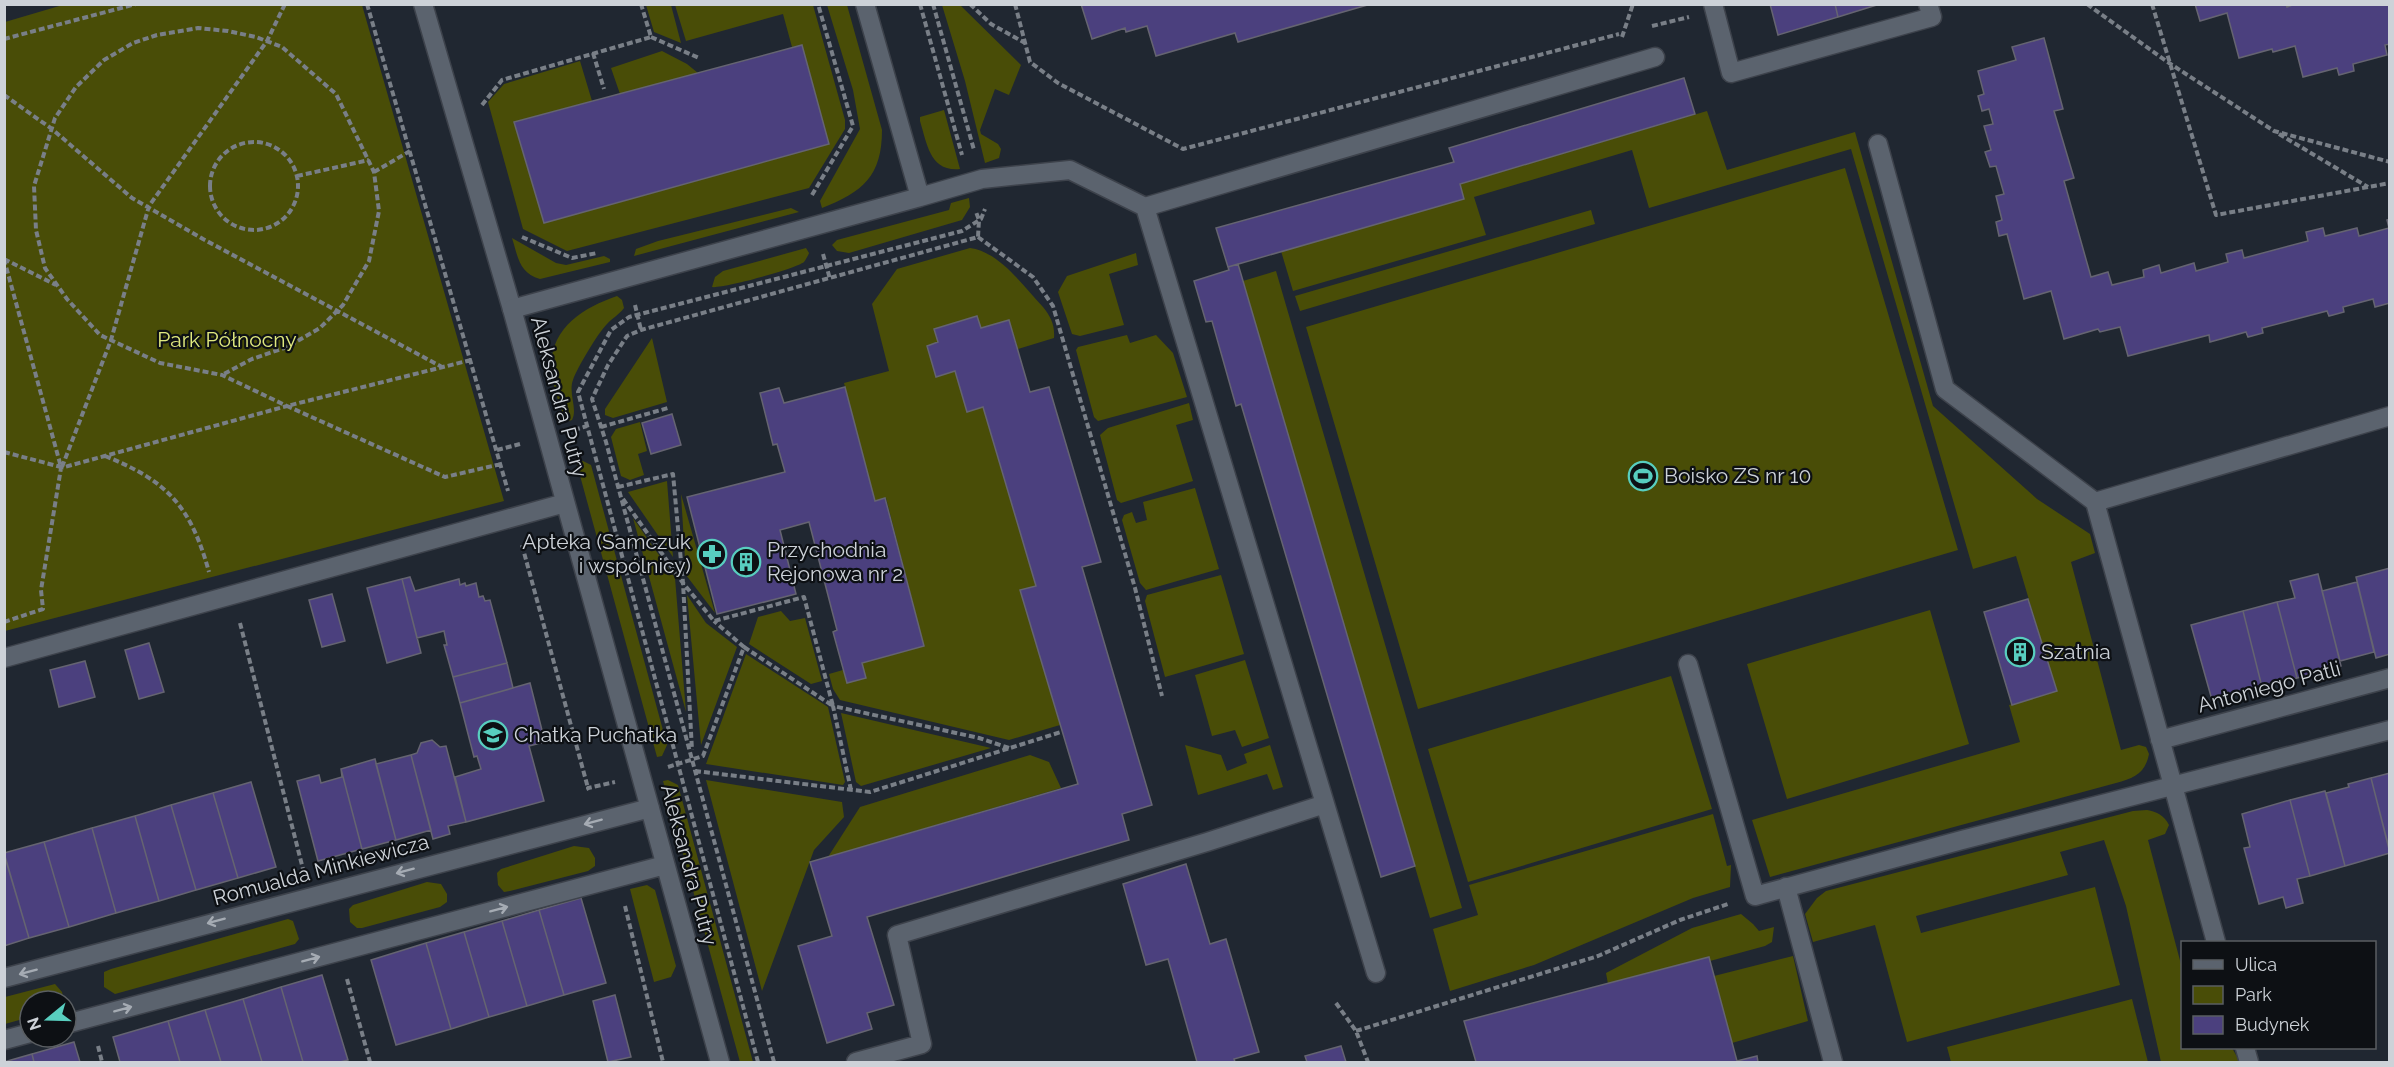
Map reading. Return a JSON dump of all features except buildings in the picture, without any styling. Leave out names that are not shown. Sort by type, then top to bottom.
[{"type":"street","points":[[423,4],[512,309]]},
{"type":"street","points":[[865,4],[920,196]]},
{"type":"street","points":[[1714,8],[1731,73],[1932,17],[1928,4]]},
{"type":"street","points":[[1376,972],[1146,207],[1655,57]]},
{"type":"street","points":[[1878,144],[1944,389],[2096,502],[2216,941]]},
{"type":"street","name":"Aleksandra Putry","points":[[720,1062],[512,309],[975,181],[1070,170],[1146,207]]},
{"type":"street","points":[[2096,502],[2390,416]]},
{"type":"street","points":[[4,658],[565,503]]},
{"type":"street","points":[[1688,664],[1755,896],[1962,840],[2390,730]]},
{"type":"street","name":"Antoniego Patli","points":[[2160,740],[2390,678]]},
{"type":"street","points":[[856,1062],[922,1044],[897,934],[1207,842],[1325,804]]},
{"type":"street","name":"Romualda Minkiewicza","points":[[4,978],[650,807]]},
{"type":"street","points":[[78,1021],[665,865]]},
{"type":"street","points":[[1786,887],[1833,1062]]},
{"type":"path","points":[[4,39],[136,4]]},
{"type":"path","points":[[4,622],[43,609],[41,590],[61,468],[111,340],[149,206],[267,41],[285,4]]},
{"type":"path","points":[[367,4],[501,464],[588,788]]},
{"type":"path","points":[[641,4],[651,37]]},
{"type":"path","points":[[808,198],[815,192],[853,126],[818,4]]},
{"type":"path","points":[[758,1062],[578,392],[611,330],[629,317],[962,231],[979,220],[988,202],[975,181],[920,4]]},
{"type":"path","points":[[933,4],[975,181],[979,220],[978,237]]},
{"type":"path","points":[[970,4],[991,24],[1025,44]]},
{"type":"path","points":[[1015,4],[1030,62],[1058,83],[1183,149],[1635,30]]},
{"type":"path","points":[[2087,4],[2169,63],[2274,131],[2368,187]]},
{"type":"path","points":[[2152,4],[2216,215],[2390,183]]},
{"type":"path","points":[[1646,28],[1714,8]]},
{"type":"path","points":[[222,375],[252,359],[287,346],[320,328],[343,305],[369,261],[379,211],[374,172],[336,94],[282,47],[228,31],[198,28],[156,35],[133,43],[104,60],[76,87],[55,118],[34,186],[36,230],[45,268],[100,335],[160,363],[222,375],[444,477],[501,464]]},
{"type":"path","points":[[485,115],[482,104],[502,80],[651,37],[699,58]]},
{"type":"path","points":[[593,53],[604,89]]},
{"type":"path","points":[[4,95],[52,129],[132,198],[203,239],[442,367]]},
{"type":"path","points":[[2274,131],[2390,162]]},
{"type":"path","points":[[249,142],[270,145],[288,157],[297,176],[297,198],[286,216],[268,228],[247,230],[228,222],[214,206],[209,185],[215,165],[229,149],[249,142]]},
{"type":"path","points":[[374,172],[410,151]]},
{"type":"path","points":[[297,176],[369,160]]},
{"type":"path","points":[[519,236],[572,258],[601,252]]},
{"type":"path","points":[[774,1062],[592,399],[608,365],[627,336],[641,330],[978,237]]},
{"type":"path","points":[[978,237],[1033,277],[1053,306],[1134,588],[1162,696]]},
{"type":"path","points":[[4,259],[57,285]]},
{"type":"path","points":[[4,259],[61,468]]},
{"type":"path","points":[[4,452],[61,468],[287,406],[471,360]]},
{"type":"path","points":[[601,427],[668,408]]},
{"type":"path","points":[[105,456],[138,471],[180,503],[196,533],[225,597],[310,896]]},
{"type":"path","points":[[618,487],[673,474],[683,583],[692,760]]},
{"type":"path","points":[[620,495],[683,583],[714,621],[804,597],[833,706],[851,790]]},
{"type":"path","points":[[744,646],[833,706],[979,738],[1010,748]]},
{"type":"path","points":[[695,771],[870,792],[1061,732]]},
{"type":"path","points":[[1356,1031],[1598,956],[1680,920],[1755,896]]},
{"type":"path","points":[[339,951],[370,1062]]},
{"type":"path","points":[[1336,1003],[1356,1031],[1368,1062]]},
{"type":"green space","name":"Park Północny","points":[[66,4],[362,5],[504,501],[5,631],[5,22]]},
{"type":"green space","points":[[646,5],[671,5],[681,43],[654,32]]},
{"type":"green space","points":[[675,5],[813,5],[845,120],[845,129],[809,188],[567,251],[523,229],[488,102],[504,84],[580,61],[592,101],[514,122],[544,223],[829,144],[802,45],[792,47],[783,14],[686,41]]},
{"type":"green space","points":[[827,5],[847,5],[882,130],[881,146],[874,171],[849,196],[822,208],[820,201],[860,129],[853,90]]},
{"type":"green space","points":[[942,5],[960,5],[1021,65],[1009,95],[995,89],[980,130],[981,134],[998,144],[1001,149],[999,158],[985,163],[965,81]]},
{"type":"green space","points":[[662,51],[687,64],[698,73],[620,94],[611,68]]},
{"type":"green space","points":[[944,110],[960,169],[942,166],[931,155],[920,121],[920,117]]},
{"type":"green space","points":[[1707,111],[1727,170],[1855,132],[1933,406],[2037,499],[2090,534],[2095,553],[2071,562],[2121,750],[2139,745],[2146,747],[2149,754],[2145,766],[2138,774],[2116,783],[1770,877],[1752,820],[2020,742],[2009,705],[2056,691],[2016,556],[1973,569],[1851,149],[1649,208],[1632,150],[1474,197],[1486,235],[1293,291],[1281,251],[1464,199],[1460,184]]},
{"type":"green space","name":"Boisko ZS nr 10","points":[[1845,168],[1958,550],[1418,709],[1306,327]]},
{"type":"green space","points":[[969,198],[970,207],[962,220],[849,253],[837,251],[832,245],[837,240],[949,210],[951,203]]},
{"type":"green space","points":[[791,208],[799,212],[634,256],[636,249],[658,241]]},
{"type":"green space","points":[[1591,210],[1595,224],[1300,311],[1295,296]]},
{"type":"green space","points":[[512,238],[556,263],[566,265],[604,256],[610,259],[610,262],[540,279],[523,268]]},
{"type":"green space","points":[[806,248],[809,253],[804,262],[798,265],[743,282],[712,287],[715,277],[723,271]]},
{"type":"green space","points":[[970,248],[991,256],[1010,271],[1046,311],[1054,329],[1054,338],[1018,349],[1009,320],[981,328],[977,316],[934,329],[938,342],[927,346],[936,377],[955,371],[967,412],[983,407],[1036,586],[1021,591],[1060,725],[1009,740],[840,700],[833,689],[829,674],[843,670],[847,683],[865,678],[862,663],[924,646],[886,498],[875,501],[844,383],[889,371],[872,304],[897,269]]},
{"type":"green space","points":[[1136,253],[1138,265],[1109,274],[1124,325],[1080,336],[1072,334],[1058,292],[1067,276]]},
{"type":"green space","points":[[1276,271],[1462,908],[1430,918],[1243,281]]},
{"type":"green space","points":[[617,296],[622,300],[624,308],[603,328],[579,367],[572,385],[574,416],[572,420],[566,422],[552,373],[555,345],[561,333],[580,314]]},
{"type":"green space","points":[[1127,335],[1130,343],[1156,335],[1173,353],[1187,397],[1098,421],[1094,417],[1076,350],[1078,347]]},
{"type":"green space","points":[[652,338],[667,402],[613,418],[605,415],[605,409]]},
{"type":"green space","points":[[1189,403],[1193,420],[1176,425],[1193,481],[1121,503],[1117,500],[1100,435],[1108,428]]},
{"type":"green space","points":[[640,422],[647,451],[638,454],[644,475],[630,480],[621,476],[611,437],[616,429]]},
{"type":"green space","points":[[581,460],[591,465],[667,745],[662,756],[657,757],[576,461]]},
{"type":"green space","points":[[667,481],[673,557],[628,492]]},
{"type":"green space","points":[[1195,488],[1219,569],[1146,590],[1140,583],[1122,520],[1124,515],[1132,512],[1136,523],[1147,520],[1143,502]]},
{"type":"green space","points":[[681,494],[715,613],[686,575]]},
{"type":"green space","points":[[633,518],[675,578],[686,712]]},
{"type":"green space","points":[[1221,575],[1244,654],[1165,677],[1145,601],[1147,595]]},
{"type":"green space","points":[[687,595],[706,623],[737,647],[701,745]]},
{"type":"green space","points":[[1930,610],[1969,744],[1787,799],[1747,664]]},
{"type":"green space","points":[[781,611],[790,621],[805,618],[822,681],[811,684],[749,644],[758,617]]},
{"type":"green space","points":[[746,654],[828,707],[845,782],[843,785],[706,764]]},
{"type":"green space","points":[[1245,660],[1269,738],[1242,747],[1235,730],[1212,736],[1195,675]]},
{"type":"green space","points":[[1671,676],[1712,809],[1468,882],[1428,749]]},
{"type":"green space","points":[[841,713],[991,748],[861,786],[856,782]]},
{"type":"green space","points":[[1185,745],[1221,755],[1227,771],[1247,763],[1244,754],[1270,745],[1283,787],[1273,790],[1267,774],[1198,795]]},
{"type":"green space","points":[[1030,755],[1049,762],[1061,788],[828,857],[860,807]]},
{"type":"green space","points":[[668,780],[678,785],[753,1062],[740,1062],[663,781]]},
{"type":"green space","points":[[706,780],[842,802],[844,817],[814,850],[762,991]]},
{"type":"green space","points":[[2147,810],[2160,814],[2169,825],[2165,834],[2148,840],[2181,964],[2181,1049],[2233,1049],[2240,1062],[2161,1062],[2126,906],[2104,840],[2060,852],[2068,875],[1916,916],[1921,933],[2095,887],[2120,985],[1907,1042],[1875,925],[1813,942],[1805,914],[1817,898],[1826,891],[2133,811]]},
{"type":"green space","points":[[1713,814],[1727,866],[1731,865],[1730,887],[1693,898],[1534,965],[1450,991],[1433,929],[1478,915],[1469,885]]},
{"type":"green space","points":[[574,846],[589,848],[595,858],[595,866],[588,871],[510,891],[504,892],[498,885],[497,873],[501,869]]},
{"type":"green space","points":[[427,882],[441,884],[447,894],[447,902],[440,907],[362,928],[357,928],[350,922],[349,909],[353,905]]},
{"type":"green space","points":[[647,885],[655,890],[676,966],[671,977],[654,982],[630,889]]},
{"type":"green space","points":[[1741,914],[1759,931],[1774,927],[1772,942],[1710,961],[1709,957],[1608,984],[1606,973],[1692,928]]},
{"type":"green space","points":[[288,919],[293,921],[299,939],[295,944],[115,994],[104,987],[104,972],[111,969]]},
{"type":"green space","points":[[1793,956],[1808,1021],[1732,1043],[1714,976]]},
{"type":"green space","points":[[55,984],[59,989],[36,989]]},
{"type":"green space","points":[[18,994],[18,1020],[5,1024],[5,997]]},
{"type":"green space","points":[[2132,999],[2148,1062],[1951,1062],[1947,1047]]},
{"type":"place","name":"Boisko ZS nr 10","points":[[1643,476]]},
{"type":"place","name":"Apteka (Samczuk i wspólnicy)","points":[[712,554]]},
{"type":"place","name":"Przychodnia Rejonowa nr 2","points":[[746,562]]},
{"type":"place","name":"Szatnia","points":[[2020,652]]},
{"type":"place","name":"Chatka Puchatka","points":[[493,735]]}]
